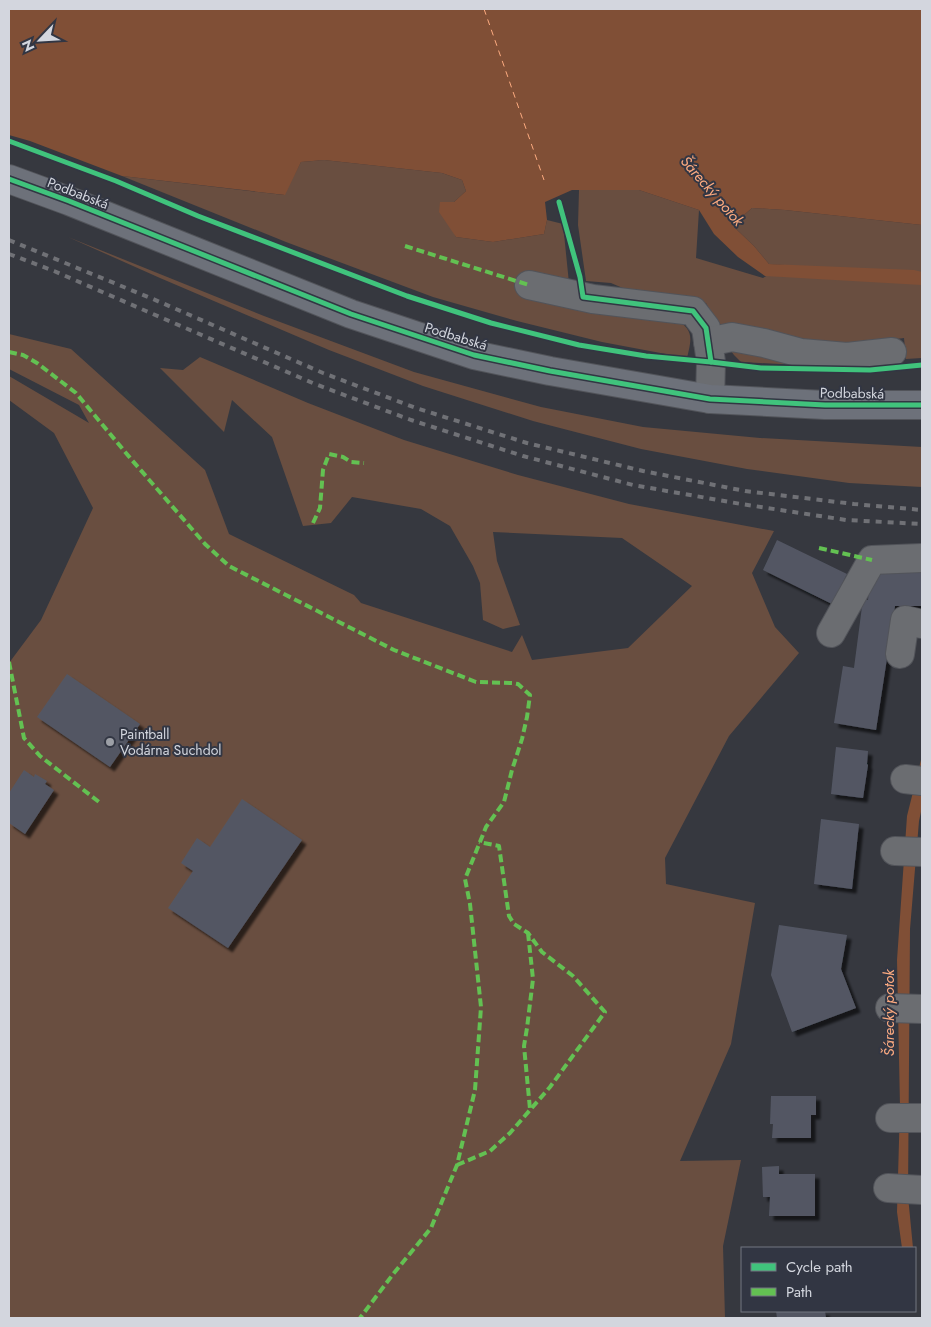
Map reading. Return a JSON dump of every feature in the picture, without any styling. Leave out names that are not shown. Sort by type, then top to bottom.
[{"type":"main road","name":"Podbabská","points":[[9,179],[69,201],[352,314],[474,355],[550,371],[710,399],[825,405],[922,406]]},
{"type":"lane","points":[[529,285],[593,299],[693,311],[706,328],[711,362],[710,399]]},
{"type":"lane","points":[[708,342],[732,336],[801,353],[847,357],[892,352]]},
{"type":"lane","points":[[831,633],[872,560],[922,558]]},
{"type":"lane","points":[[900,654],[905,620],[922,624]]},
{"type":"lane","points":[[895,851],[922,852]]},
{"type":"lane","points":[[890,1008],[920,1008]]},
{"type":"lane","points":[[890,1118],[920,1118]]},
{"type":"lane","points":[[888,1188],[919,1189]]},
{"type":"shaded area","points":[[324,160],[442,173],[462,180],[466,191],[454,202],[441,202],[456,237],[493,242],[544,234],[547,220],[563,224],[569,283],[681,322],[690,335],[687,358],[602,342],[517,321],[433,297],[286,242],[122,176],[284,195],[301,162]]},
{"type":"shaded area","points":[[579,190],[639,190],[699,210],[696,258],[763,278],[784,265],[769,264],[734,227],[738,220],[752,208],[922,225],[922,358],[906,359],[904,338],[805,345],[817,366],[741,362],[718,334],[715,321],[706,303],[632,292],[611,283],[586,281],[578,225]]},
{"type":"shaded area","points":[[68,237],[264,316],[414,372],[541,407],[643,427],[760,438],[922,447],[922,487],[849,483],[747,469],[641,449],[533,421],[423,386],[329,350]]},
{"type":"shaded area","points":[[9,334],[71,349],[205,470],[229,534],[354,595],[361,603],[512,652],[522,635],[532,660],[628,648],[692,586],[622,538],[493,532],[497,561],[520,625],[503,629],[483,620],[480,583],[473,566],[450,526],[421,509],[352,497],[331,523],[303,526],[272,437],[232,400],[224,432],[160,368],[183,370],[200,357],[308,403],[404,440],[518,475],[629,504],[774,531],[752,573],[775,627],[799,653],[729,736],[665,858],[666,884],[755,903],[731,1044],[680,1161],[741,1160],[723,1246],[725,1318],[9,1318],[9,663],[41,620],[93,508],[54,433],[9,400],[9,376],[89,423],[79,405],[9,369]]},
{"type":"water","name":"Šárecký potok","points":[[9,9],[922,9],[922,225],[752,208],[738,220],[734,227],[769,264],[914,270],[922,272],[922,285],[765,276],[738,257],[714,234],[699,210],[639,190],[572,190],[545,202],[547,220],[544,234],[493,242],[456,237],[439,212],[440,202],[454,202],[466,191],[462,180],[442,173],[324,160],[301,162],[285,195],[122,176],[30,141],[9,135]]},
{"type":"water","points":[[922,756],[922,807],[919,821],[910,929],[908,1196],[913,1247],[902,1247],[897,1212],[900,1106],[897,960],[907,816]]},
{"type":"building","points":[[777,540],[847,574],[832,604],[763,570]]},
{"type":"building","points":[[871,571],[922,572],[922,606],[895,606],[876,730],[834,723],[843,666],[854,668],[863,599],[868,600]]},
{"type":"building","points":[[67,674],[140,724],[110,767],[37,717]]},
{"type":"building","points":[[836,747],[868,751],[863,798],[831,794]]},
{"type":"building","points":[[24,770],[34,777],[35,774],[47,781],[45,784],[54,790],[25,834],[9,823],[9,793]]},
{"type":"building","points":[[242,799],[302,840],[228,948],[168,908],[193,871],[181,863],[197,838],[210,847]]},
{"type":"building","points":[[821,819],[859,824],[852,889],[814,884]]},
{"type":"building","points":[[779,925],[847,935],[841,969],[856,1008],[792,1032],[771,975]]},
{"type":"building","points":[[771,1096],[816,1096],[816,1115],[811,1115],[811,1138],[772,1138],[773,1124],[770,1124]]},
{"type":"building","points":[[779,1166],[779,1174],[815,1174],[815,1216],[769,1216],[770,1197],[763,1197],[762,1167]]},
{"type":"building","points":[[776,1312],[825,1312],[826,1318],[777,1318]]},
{"type":"ferry route","points":[[484,9],[544,180]]},
{"type":"railway","points":[[9,240],[153,299],[323,373],[416,408],[527,443],[643,471],[745,491],[922,510]]},
{"type":"railway","points":[[9,254],[54,271],[315,384],[411,420],[523,456],[633,485],[741,504],[846,520],[922,524]]},
{"type":"marked path","points":[[405,246],[529,285]]},
{"type":"marked path","points":[[9,352],[23,355],[37,363],[76,393],[205,544],[229,566],[394,650],[476,682],[518,684],[530,695],[522,739],[504,802],[486,827],[465,879],[470,904],[481,1007],[475,1090],[457,1165],[431,1228],[360,1318]]},
{"type":"marked path","points":[[313,523],[320,508],[323,470],[329,454],[343,457],[351,462],[364,463]]},
{"type":"marked path","points":[[819,548],[872,560]]},
{"type":"marked path","points":[[9,662],[24,738],[40,756],[99,802]]},
{"type":"marked path","points":[[457,1165],[490,1151],[510,1133],[550,1087],[605,1012],[573,976],[542,952],[528,933],[514,924],[509,916],[499,846],[479,842]]},
{"type":"marked path","points":[[528,933],[533,979],[524,1046],[530,1109]]},
{"type":"cycle path","points":[[9,141],[116,181],[198,216],[407,296],[491,323],[579,345],[646,356],[761,368],[870,370],[922,365]]},
{"type":"cycle path","points":[[9,179],[69,201],[351,314],[474,355],[550,371],[710,399],[825,405],[922,405]]},
{"type":"cycle path","points":[[559,202],[580,277],[583,297],[693,311],[706,328],[711,362]]},
{"type":"place","name":"Paintball Vodárna Suchdol","points":[[110,742]]}]
